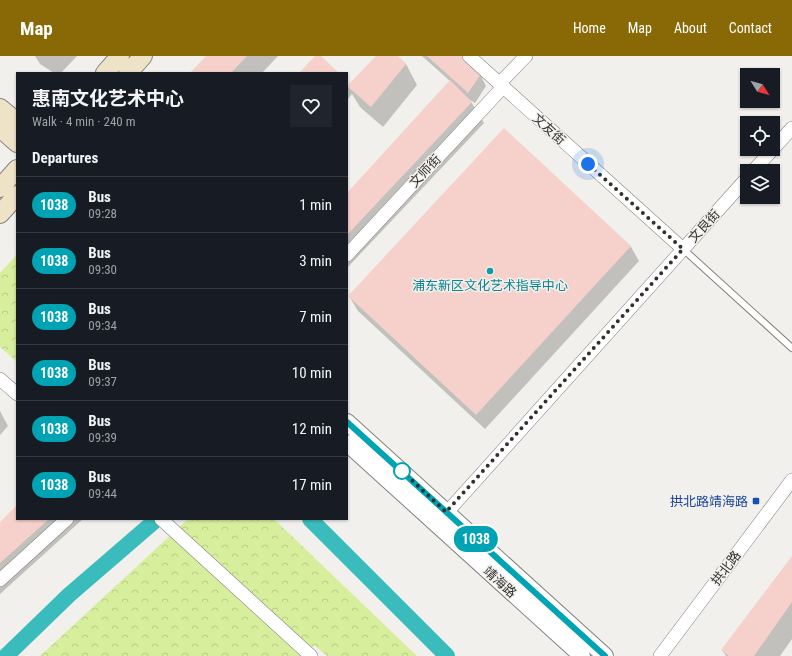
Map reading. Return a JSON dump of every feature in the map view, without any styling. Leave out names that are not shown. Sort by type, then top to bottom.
[{"type":"main road","points":[[106,72],[120,56]]},
{"type":"main road","points":[[129,72],[143,56]]},
{"type":"main road","points":[[0,108],[16,121]]},
{"type":"main road","points":[[0,128],[16,142]]},
{"type":"main road","points":[[0,188],[16,170]]},
{"type":"main road","points":[[0,214],[16,196]]},
{"type":"street","name":"文友街","points":[[468,56],[683,249]]},
{"type":"street","name":"文师街","points":[[348,254],[501,86],[526,56]]},
{"type":"street","points":[[759,164],[792,128]]},
{"type":"street","name":"文良街","points":[[441,518],[740,186]]},
{"type":"street","points":[[0,379],[16,393]]},
{"type":"street","name":"靖海路","points":[[348,423],[441,518],[582,656]]},
{"type":"street","name":"靖海路","points":[[348,444],[441,518],[605,656]]},
{"type":"street","name":"拱北路","points":[[660,656],[792,480]]},
{"type":"street","points":[[0,580],[66,520]]},
{"type":"street","points":[[162,520],[311,656]]},
{"type":"lane","points":[[683,249],[792,348]]},
{"type":"green space","points":[[16,255],[16,361],[0,347],[0,273]]},
{"type":"green space","points":[[187,520],[275,520],[417,656],[327,656],[314,645],[304,656],[40,656]]},
{"type":"building","points":[[206,56],[247,56],[232,72],[191,72]]},
{"type":"building","points":[[315,56],[321,56],[338,72],[300,72]]},
{"type":"building","points":[[376,56],[398,56],[406,64],[371,107],[348,87],[348,85]]},
{"type":"building","points":[[427,56],[461,56],[481,74],[468,93]]},
{"type":"building","points":[[450,80],[472,102],[348,234],[348,192]]},
{"type":"building","name":"浦东新区文化艺术指导中心","points":[[504,128],[631,246],[476,415],[348,296]]},
{"type":"building","points":[[16,506],[16,520],[48,520],[0,563],[0,522]]},
{"type":"building","points":[[792,556],[792,602],[754,656],[729,656],[721,650]]},
{"type":"waterway","points":[[6,656],[69,595],[156,520]]},
{"type":"waterway","points":[[311,520],[447,656]]},
{"type":"bus line","name":"1038","points":[[348,423],[605,656]]},
{"type":"place","name":"浦东新区文化艺术指导中心","points":[[490,271]]},
{"type":"place","name":"拱北路靖海路","points":[[756,501]]},
{"type":"route","points":[[402,471],[446,512],[683,249],[588,164]]}]
